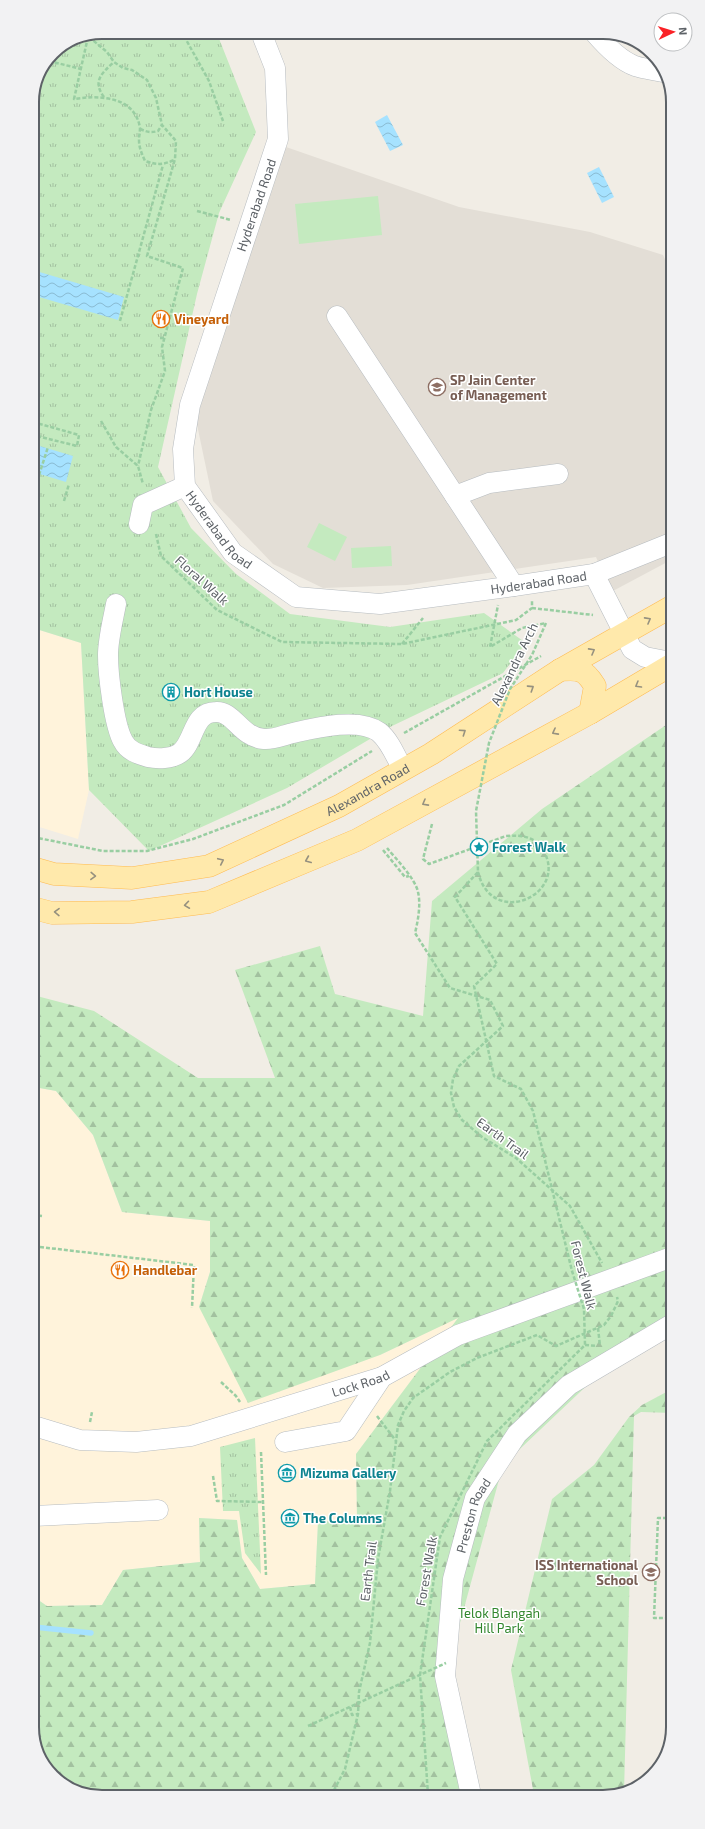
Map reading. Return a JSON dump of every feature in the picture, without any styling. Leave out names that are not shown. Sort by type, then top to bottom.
[{"type":"main road","name":"Alexandra Road","points":[[39,870],[54,874],[132,878],[209,866],[339,806],[403,770],[431,754],[560,670],[621,626],[666,609]]},
{"type":"main road","points":[[39,910],[52,913],[132,912],[209,902],[357,840],[590,713],[666,668]]},
{"type":"main road","points":[[560,670],[577,669],[588,675],[594,686],[590,713]]},
{"type":"street","name":"Hyderabad Road","points":[[264,39],[275,68],[278,139],[190,406],[183,449],[186,486],[233,553],[296,597],[380,604],[594,574],[666,545]]},
{"type":"street","points":[[600,39],[622,58],[635,66],[658,71]]},
{"type":"street","points":[[337,316],[514,586]]},
{"type":"street","points":[[455,496],[489,482],[558,474]]},
{"type":"street","points":[[147,528],[143,505],[186,486]]},
{"type":"street","name":"Hyderabad Road","points":[[594,574],[632,649],[645,657],[666,661]]},
{"type":"street","points":[[116,604],[108,655],[113,707],[123,742],[135,754],[153,758],[170,757],[180,753],[204,715],[216,712],[227,714],[250,736],[264,739],[337,724],[357,724],[378,731],[388,742],[403,770]]},
{"type":"street","name":"Lock Road","points":[[39,1428],[80,1440],[136,1442],[191,1436],[382,1377],[458,1335],[666,1259]]},
{"type":"street","name":"Preston Road","points":[[470,1790],[445,1676],[453,1579],[475,1498],[517,1434],[569,1385],[666,1328]]},
{"type":"street","points":[[285,1442],[346,1430],[382,1377]]},
{"type":"street","points":[[39,1516],[158,1510]]},
{"type":"path","points":[[186,39],[209,81],[223,121]]},
{"type":"path","points":[[88,40],[74,99],[104,97],[115,100],[129,107],[137,119],[140,129],[139,141],[141,152],[145,161],[154,164],[163,164],[175,160]]},
{"type":"path","points":[[92,40],[107,52],[114,62],[123,68],[132,70],[147,80],[156,98],[162,125],[176,141],[175,160],[147,256],[183,268],[162,347],[165,371],[151,410],[138,466],[148,502]]},
{"type":"path","points":[[54,62],[81,69]]},
{"type":"path","points":[[104,97],[98,84],[100,76],[114,62]]},
{"type":"path","points":[[140,129],[147,132],[153,132],[158,131],[162,125]]},
{"type":"path","points":[[120,321],[163,164]]},
{"type":"path","points":[[197,211],[249,224]]},
{"type":"path","points":[[160,338],[165,338]]},
{"type":"path","points":[[101,421],[116,447],[138,466]]},
{"type":"path","points":[[39,424],[79,435],[77,446],[39,436]]},
{"type":"path","points":[[39,475],[48,447]]},
{"type":"path","points":[[64,501],[69,484]]},
{"type":"path","name":"Floral Walk","points":[[147,528],[161,556],[217,610],[282,642],[402,644],[516,620],[532,608]]},
{"type":"path","points":[[532,598],[532,608],[621,626]]},
{"type":"path","points":[[490,606],[504,604]]},
{"type":"path","name":"Alexandra Arch","points":[[478,872],[476,811],[489,743],[510,689],[532,655],[546,623],[522,628],[490,647],[498,605]]},
{"type":"path","points":[[402,644],[425,616]]},
{"type":"path","points":[[39,838],[103,852],[147,852],[193,839],[284,805],[331,775],[388,742],[544,655]]},
{"type":"path","points":[[432,824],[423,859],[429,864],[506,836],[518,835],[536,841],[541,846],[546,854],[549,867],[545,884],[534,896],[525,900],[509,902],[500,901],[486,892],[478,872]]},
{"type":"path","name":"Earth Trail","points":[[387,848],[410,876],[418,892],[418,921],[415,933],[450,988],[490,1000],[503,1026],[459,1066],[453,1079],[451,1093],[454,1108],[462,1120],[482,1137],[516,1158],[570,1206],[610,1279]]},
{"type":"path","points":[[383,850],[405,877],[410,876]]},
{"type":"path","name":"Forest Walk","points":[[428,1790],[420,1675],[440,1537],[487,1441],[585,1345],[584,1309],[568,1256],[533,1111],[522,1089],[494,1076],[490,1061],[474,986],[497,964],[456,897],[478,872]]},
{"type":"path","points":[[40,1248],[194,1265],[192,1308]]},
{"type":"path","name":"Earth Trail","points":[[334,1790],[345,1769],[358,1714],[359,1692],[370,1643],[378,1559],[390,1491],[397,1433],[404,1411],[413,1398],[444,1376],[477,1358],[537,1335],[556,1346],[604,1325],[611,1316],[618,1301]]},
{"type":"path","points":[[598,1328],[600,1346]]},
{"type":"path","points":[[221,1382],[236,1396],[243,1407]]},
{"type":"path","points":[[261,1452],[266,1576]]},
{"type":"path","points":[[213,1476],[216,1501],[263,1502]]},
{"type":"path","points":[[666,1518],[658,1518],[654,1618],[666,1618]]},
{"type":"path","points":[[308,1726],[446,1663]]},
{"type":"path","points":[[350,1707],[352,1715],[358,1714]]},
{"type":"shaded area","name":"SP Jain Center of Management","points":[[286,147],[459,207],[590,232],[663,255],[666,261],[666,563],[611,592],[596,557],[407,585],[323,588],[273,564],[213,501],[195,415],[212,359]]},
{"type":"shaded area","points":[[39,630],[81,643],[89,790],[78,839],[39,827]]},
{"type":"shaded area","points":[[39,1088],[56,1091],[93,1135],[122,1212],[210,1221],[210,1272],[199,1307],[380,1355],[459,1317],[356,1454],[357,1519],[318,1522],[315,1584],[260,1589],[242,1558],[237,1520],[199,1518],[200,1562],[123,1570],[102,1605],[47,1606],[39,1600]]},
{"type":"green space","points":[[219,39],[256,132],[219,213],[197,294],[158,467],[191,528],[236,574],[290,614],[390,627],[484,613],[526,643],[503,673],[392,726],[287,788],[149,851],[89,790],[81,643],[39,630],[39,98],[41,85],[45,74],[60,55],[70,47],[89,40]]},
{"type":"green space","points":[[378,196],[382,235],[299,244],[295,204]]},
{"type":"green space","points":[[319,523],[347,537],[335,561],[307,547]]},
{"type":"green space","points":[[391,546],[392,566],[352,568],[351,548]]},
{"type":"green space","name":"Telok Blangah Hill Park","points":[[666,725],[666,1335],[598,1375],[503,1465],[454,1645],[451,1683],[477,1790],[98,1790],[85,1788],[78,1785],[67,1779],[55,1769],[41,1744],[39,1727],[39,1600],[47,1606],[102,1605],[123,1570],[200,1562],[199,1518],[237,1520],[242,1558],[260,1589],[315,1584],[318,1522],[357,1519],[356,1454],[458,1318],[380,1355],[248,1403],[199,1307],[210,1272],[210,1221],[122,1212],[93,1135],[56,1091],[39,1088],[39,997],[94,1011],[198,1078],[275,1078],[235,970],[320,946],[335,994],[423,1016],[432,901],[542,809]]},
{"type":"green space","points":[[666,1392],[666,1413],[641,1412],[634,1416],[624,1786],[603,1790],[533,1790],[511,1670],[552,1499],[594,1465],[629,1417],[642,1405]]},
{"type":"green space","points":[[255,1438],[261,1574],[245,1553],[239,1511],[223,1511],[220,1447]]},
{"type":"water","points":[[387,115],[403,145],[390,151],[375,122]]},
{"type":"water","points":[[599,167],[614,197],[602,203],[587,173]]},
{"type":"water","points":[[39,272],[124,297],[118,320],[39,297]]},
{"type":"water","points":[[39,446],[73,456],[66,482],[39,474]]},
{"type":"waterway","points":[[39,1628],[91,1633]]},
{"type":"place","name":"Vineyard","points":[[161,319]]},
{"type":"place","name":"SP Jain Center of Management","points":[[437,387]]},
{"type":"place","name":"Hort House","points":[[171,692]]},
{"type":"place","name":"Forest Walk","points":[[479,847]]},
{"type":"place","name":"Handlebar","points":[[120,1270]]},
{"type":"place","name":"Mizuma Gallery","points":[[287,1473]]},
{"type":"place","name":"The Columns","points":[[290,1518]]},
{"type":"place","name":"ISS International School","points":[[651,1572]]}]
